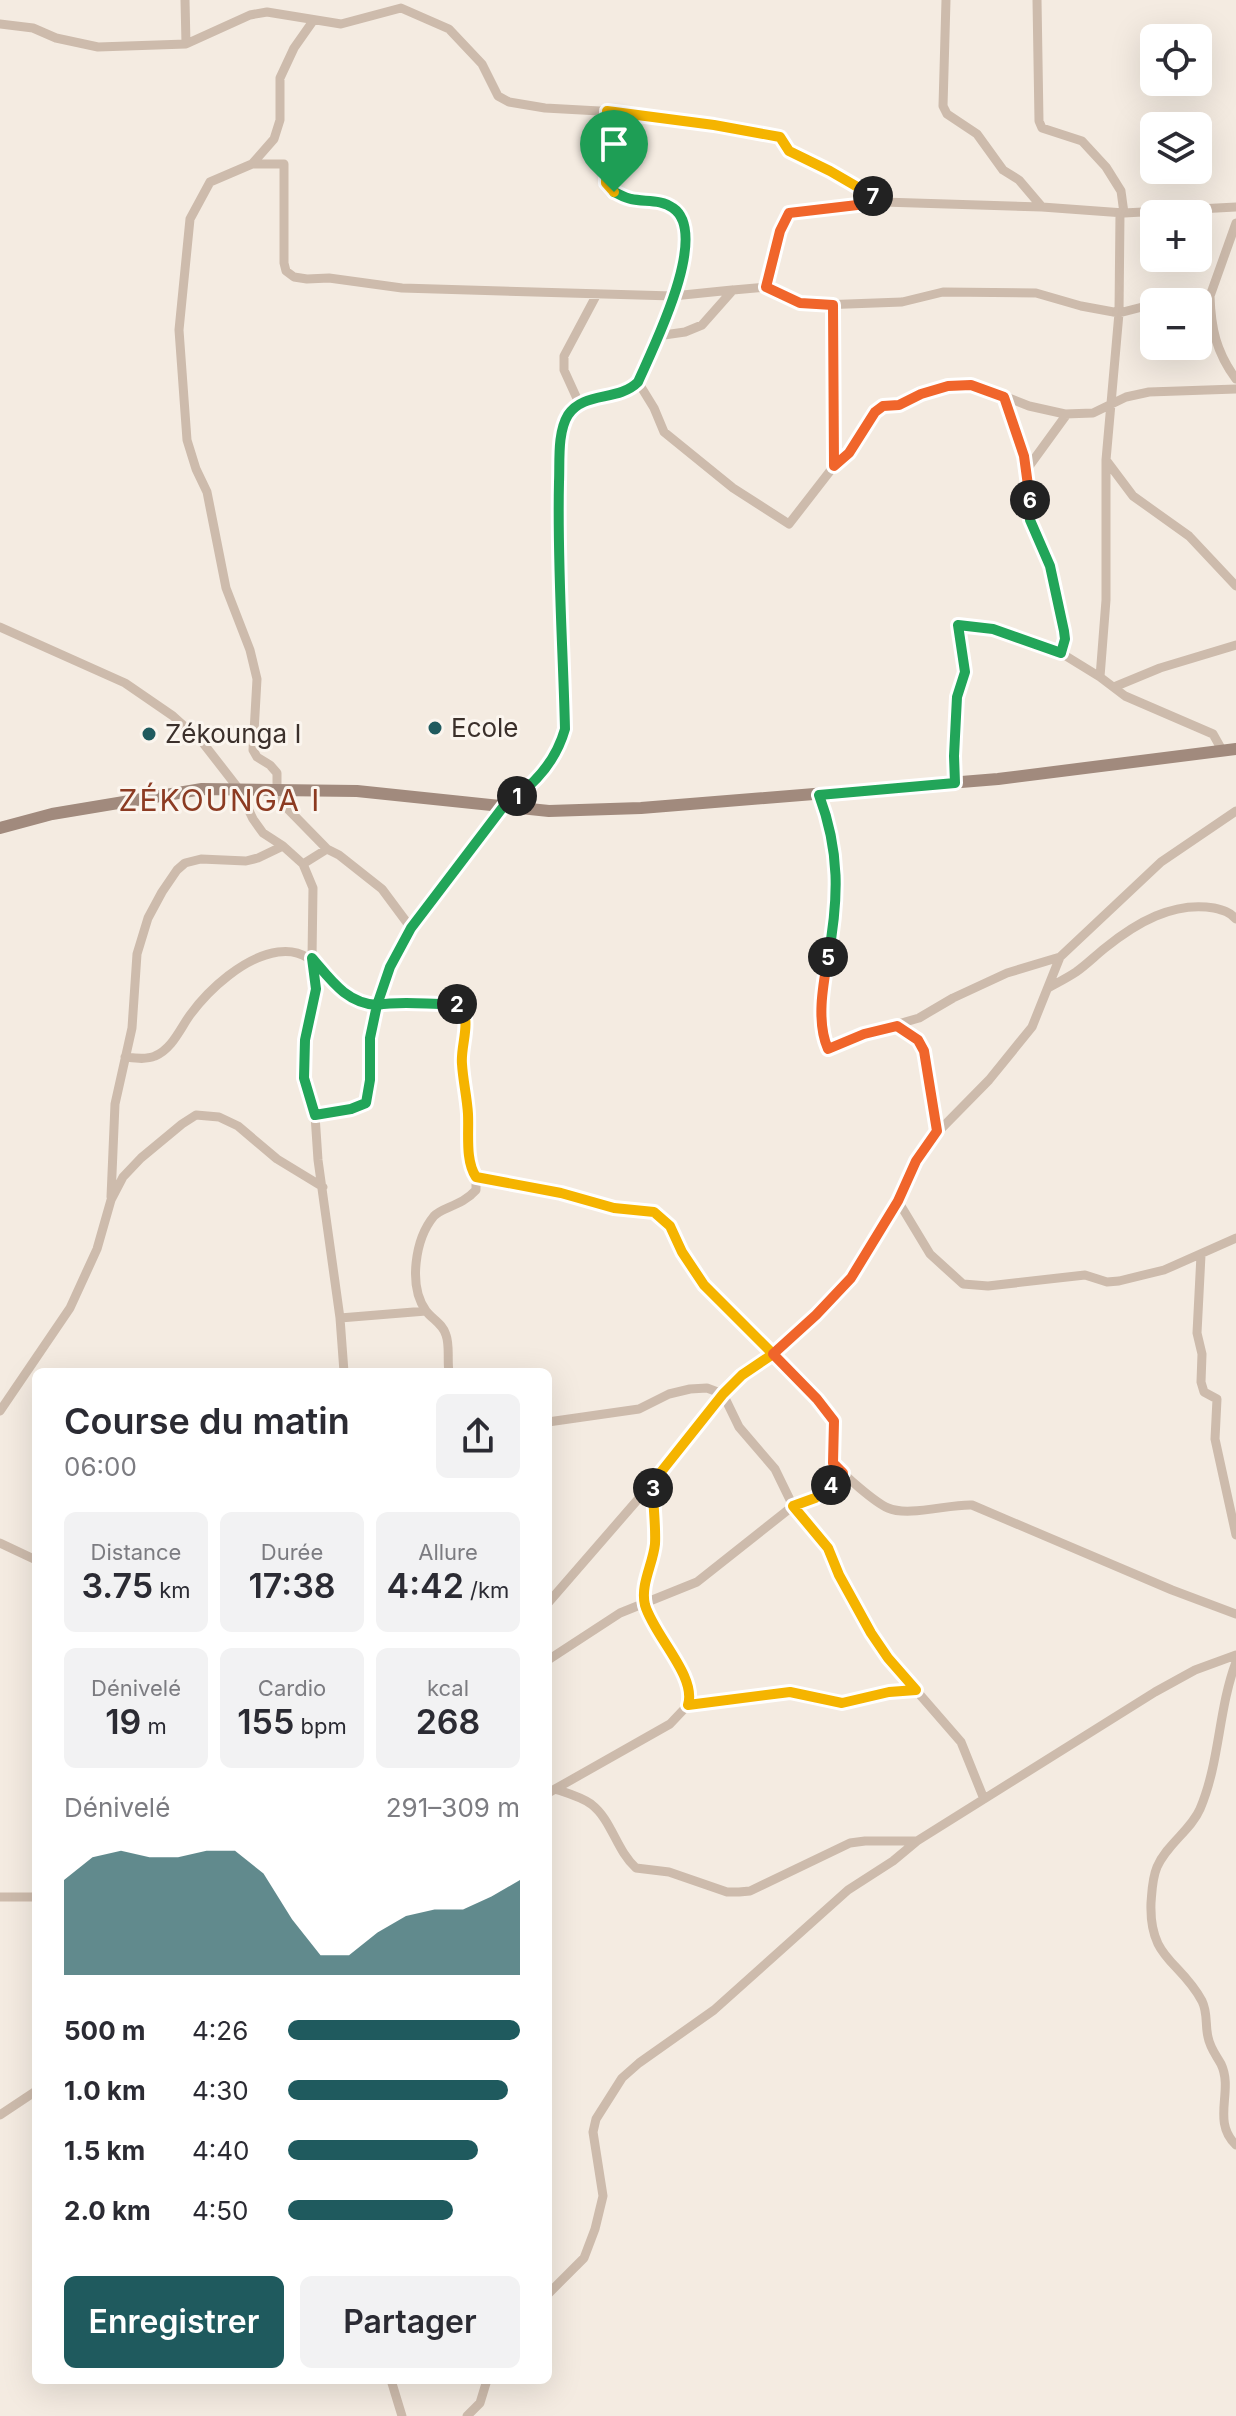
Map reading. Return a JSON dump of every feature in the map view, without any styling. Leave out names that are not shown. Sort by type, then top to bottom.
[{"type":"street","points":[[185,0],[186,44]]},
{"type":"street","points":[[946,0],[943,106],[947,114],[977,134],[1003,170],[1019,180],[1042,207]]},
{"type":"street","points":[[1037,0],[1039,121],[1042,128],[1082,141],[1106,167],[1121,191],[1119,313],[1106,460],[1106,600],[1100,677]]},
{"type":"street","points":[[0,24],[33,28],[56,38],[98,47],[186,44],[250,15],[267,12],[341,24],[397,4],[449,29],[482,64],[492,89],[504,100],[545,108],[607,111],[714,125],[780,137],[789,151],[883,202]]},
{"type":"street","points":[[252,164],[274,139],[280,120],[280,78],[294,48],[313,21]]},
{"type":"street","points":[[315,1115],[351,1109],[366,1103],[370,1080],[370,1038],[377,1005],[390,967],[411,928],[503,807],[543,773],[559,750],[565,729],[560,442],[567,417],[579,403],[629,391],[638,382],[673,296],[686,248],[681,216],[669,205],[630,199],[614,192],[606,183],[607,111]]},
{"type":"street","points":[[411,928],[382,889],[327,849],[282,803],[277,789],[277,773],[253,750],[257,679],[250,650],[226,588],[207,492],[187,440],[179,330],[190,219],[210,182],[252,164],[284,164],[284,263],[286,271],[294,277],[329,278],[402,288],[673,296],[766,287],[800,303],[833,305],[902,302],[943,292],[1036,293],[1119,313],[1140,308]]},
{"type":"street","points":[[766,287],[780,231],[789,213],[883,202],[1122,213],[1236,207]]},
{"type":"street","points":[[1212,290],[1236,223]]},
{"type":"street","points":[[657,336],[685,332],[702,325],[719,302],[733,290]]},
{"type":"street","points":[[579,403],[562,365],[597,294]]},
{"type":"street","points":[[833,305],[834,466]]},
{"type":"street","points":[[1212,330],[1226,365],[1236,379]]},
{"type":"street","points":[[638,382],[664,432],[733,488],[789,524],[834,466],[849,453],[875,412],[883,406],[899,405],[921,394],[948,386],[971,385],[1029,406],[1067,414],[1093,413],[1126,397],[1149,392],[1236,389]]},
{"type":"street","points":[[1004,397],[1027,469],[1030,520],[1050,566],[1064,631],[1061,653]]},
{"type":"street","points":[[1027,469],[1067,414]]},
{"type":"street","points":[[1106,460],[1133,496],[1189,536],[1236,586]]},
{"type":"street","points":[[955,783],[957,697],[965,672],[958,625],[993,629],[1061,653],[1125,696],[1213,734],[1229,750]]},
{"type":"street","points":[[0,627],[125,683],[173,716],[203,743],[238,788],[263,833],[303,864],[313,888],[312,958],[316,989],[305,1040],[304,1078],[315,1115],[344,1368]]},
{"type":"street","points":[[1114,687],[1160,668],[1236,645]]},
{"type":"street","points":[[0,828],[52,814],[180,792],[238,788],[357,791],[549,811],[641,808],[955,783],[1229,750]]},
{"type":"street","points":[[819,795],[831,825],[836,866],[833,931],[823,987],[828,1049],[864,1034],[897,1026],[1007,973],[1060,957]]},
{"type":"street","points":[[552,1598],[653,1482],[723,1394],[742,1375],[773,1354],[851,1278],[898,1201],[916,1161],[937,1131],[989,1080],[1019,1045],[1038,1015],[1060,957],[1161,862],[1236,811]]},
{"type":"street","points":[[111,1200],[115,1104],[135,1006],[137,954],[148,918],[177,870],[185,863],[201,859],[246,861],[283,846]]},
{"type":"street","points":[[303,864],[327,849]]},
{"type":"street","points":[[1048,988],[1077,972],[1108,945],[1165,911],[1207,907],[1232,914],[1236,919]]},
{"type":"street","points":[[125,1057],[145,1058],[163,1051],[192,1013],[223,981],[264,956],[281,951],[312,958],[341,992],[354,1001],[377,1005],[459,1004],[466,1026],[461,1060],[470,1160],[476,1177],[476,1190],[464,1202],[437,1213],[422,1240],[416,1281],[426,1311],[446,1333],[449,1368]]},
{"type":"street","points":[[897,1026],[918,1040],[924,1051],[937,1131]]},
{"type":"street","points":[[0,1411],[70,1308],[97,1249],[111,1200],[123,1177],[141,1158],[196,1115],[219,1117],[238,1126],[277,1159],[323,1187]]},
{"type":"street","points":[[476,1177],[561,1193],[614,1208],[654,1212],[670,1226],[682,1252],[704,1285],[817,1399],[834,1421],[833,1463],[887,1508],[910,1510],[972,1505],[1236,1614]]},
{"type":"street","points":[[898,1201],[930,1254],[963,1284],[1000,1285],[1085,1275],[1107,1282],[1119,1281],[1164,1270],[1236,1238]]},
{"type":"street","points":[[1201,1255],[1197,1333],[1202,1354],[1201,1382],[1204,1392],[1217,1399],[1215,1439],[1236,1535]]},
{"type":"street","points":[[340,1318],[426,1311]]},
{"type":"street","points":[[552,1421],[639,1409],[669,1394],[690,1389],[707,1388],[723,1394],[739,1427],[775,1469],[793,1506],[828,1548],[839,1575],[888,1658],[961,1742],[984,1799]]},
{"type":"street","points":[[552,1657],[620,1613],[697,1582],[793,1506],[815,1498],[843,1473]]},
{"type":"street","points":[[552,1791],[670,1724],[688,1705],[687,1680],[657,1633],[644,1602],[655,1539],[653,1482]]},
{"type":"street","points":[[0,1543],[32,1558]]},
{"type":"street","points":[[552,2290],[584,2258],[595,2229],[603,2196],[593,2132],[596,2119],[622,2078],[714,2010],[848,1890],[893,1861],[917,1841],[1155,1692],[1195,1670],[1236,1655]]},
{"type":"street","points":[[1236,1662],[1224,1700],[1219,1744],[1199,1812],[1162,1857],[1155,1871],[1151,1912],[1158,1948],[1202,2000],[1206,2011],[1207,2035],[1223,2071],[1223,2123],[1236,2145]]},
{"type":"street","points":[[688,1705],[790,1692],[842,1703],[889,1692],[916,1690]]},
{"type":"street","points":[[552,1791],[591,1804],[605,1819],[623,1853],[636,1868],[669,1872],[727,1892],[750,1891],[850,1843],[917,1841]]},
{"type":"street","points":[[0,1897],[32,1897]]},
{"type":"street","points":[[0,2115],[32,2094]]},
{"type":"street","points":[[392,2384],[402,2416]]},
{"type":"street","points":[[467,2416],[480,2403],[486,2384]]},
{"type":"place","name":"Ecole","points":[[435,728]]},
{"type":"place","name":"Zékounga I","points":[[149,734]]},
{"type":"district","name":"ZÉKOUNGA I","points":[[220,801]]},
{"type":"route","points":[[614,192],[606,183],[607,111],[780,137],[789,151],[883,202],[786,215],[766,287],[800,303],[833,305],[834,466],[849,453],[875,412],[883,406],[899,405],[948,386],[971,385],[1004,397],[1027,469],[1030,520],[1050,566],[1064,631],[1061,653],[993,629],[958,625],[965,672],[957,697],[955,783],[819,795],[831,825],[836,866],[833,931],[823,987],[826,1044],[828,1049],[833,1048],[851,1038],[897,1026],[918,1040],[924,1051],[937,1131],[916,1161],[898,1201],[851,1278],[773,1354],[834,1421],[831,1455],[833,1463],[843,1473],[815,1498],[793,1506],[828,1548],[871,1633],[916,1690],[889,1692],[857,1701],[842,1703],[790,1692],[688,1705],[690,1690],[687,1680],[657,1633],[644,1602],[655,1539],[653,1482],[723,1394],[742,1375],[773,1354],[704,1285],[665,1220],[654,1212],[614,1208],[561,1193],[476,1177],[470,1160],[461,1060],[466,1020],[459,1004],[377,1005],[370,1038],[370,1080],[366,1103],[351,1109],[315,1115],[304,1078],[305,1040],[316,989],[312,958],[341,992],[354,1001],[377,1005],[390,967],[411,928],[503,807],[543,773],[559,750],[565,729],[560,442],[567,417],[579,403],[629,391],[638,382],[673,296],[686,248],[684,226],[677,210],[669,205],[630,199],[614,192]]}]
